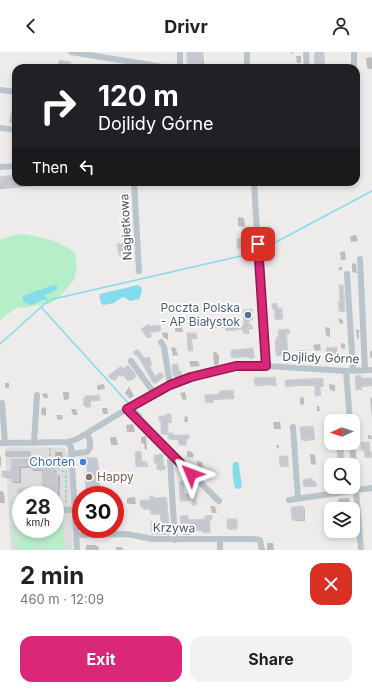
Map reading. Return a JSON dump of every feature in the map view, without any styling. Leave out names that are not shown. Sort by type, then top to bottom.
[{"type":"street","points":[[71,52],[146,64]]},
{"type":"street","points":[[180,52],[180,64]]},
{"type":"street","points":[[246,52],[248,64]]},
{"type":"street","points":[[306,52],[308,64]]},
{"type":"street","points":[[354,52],[354,64]]},
{"type":"street","points":[[0,90],[12,92]]},
{"type":"street","points":[[0,128],[12,130]]},
{"type":"street","points":[[0,167],[12,166]]},
{"type":"street","name":"Nagietkowa","points":[[134,186],[139,271]]},
{"type":"street","points":[[254,186],[266,366]]},
{"type":"street","points":[[360,259],[369,370]]},
{"type":"street","points":[[347,274],[353,370]]},
{"type":"street","points":[[161,342],[164,348],[170,385]]},
{"type":"street","points":[[131,361],[154,393]]},
{"type":"street","name":"Dojlidy Górne","points":[[2,443],[68,442],[78,439],[170,385],[212,371],[236,366],[369,370]]},
{"type":"street","points":[[346,370],[349,414]]},
{"type":"street","points":[[34,443],[37,395]]},
{"type":"street","points":[[2,403],[2,443]]},
{"type":"street","points":[[127,409],[219,501]]},
{"type":"street","points":[[293,427],[298,498]]},
{"type":"street","points":[[71,456],[87,452],[90,448],[88,433]]},
{"type":"street","points":[[68,442],[71,456],[73,486]]},
{"type":"street","points":[[8,454],[28,454]]},
{"type":"street","points":[[173,456],[170,460],[175,540]]},
{"type":"street","points":[[360,490],[372,488]]},
{"type":"street","points":[[289,500],[331,494]]},
{"type":"street","points":[[356,494],[361,550]]},
{"type":"street","points":[[64,510],[72,509]]},
{"type":"street","name":"Krzywa","points":[[124,534],[153,539],[175,540],[254,539],[260,540],[262,550]]},
{"type":"street","points":[[77,538],[78,550]]},
{"type":"street","points":[[220,539],[220,550]]},
{"type":"path","points":[[291,52],[293,55],[293,52]]},
{"type":"path","points":[[50,448],[50,461],[57,463],[59,470],[66,472]]},
{"type":"shaded area","points":[[5,447],[64,448],[68,454],[73,550],[11,550]]},
{"type":"green space","points":[[22,234],[56,242],[75,253],[77,268],[74,280],[57,299],[49,304],[16,308],[0,320],[0,240]]},
{"type":"green space","points":[[64,534],[65,550],[44,550],[43,538],[64,538]]},
{"type":"green space","points":[[13,538],[17,538],[18,550],[14,550]]},
{"type":"green space","points":[[20,538],[41,538],[42,550],[20,550]]},
{"type":"water","points":[[53,285],[57,286],[57,289],[45,295],[48,299],[47,300],[41,300],[30,305],[23,301],[23,296]]},
{"type":"water","points":[[138,285],[141,287],[142,291],[139,299],[130,301],[124,297],[114,303],[103,305],[100,302],[100,294]]},
{"type":"water","points":[[238,462],[239,465],[242,487],[239,489],[235,488],[233,479],[233,463]]},
{"type":"building","points":[[187,52],[202,52],[202,63],[187,63]]},
{"type":"building","points":[[324,53],[324,64],[315,64],[314,54]]},
{"type":"building","points":[[59,60],[71,62],[71,64],[58,64]]},
{"type":"building","points":[[12,110],[12,122],[9,122]]},
{"type":"building","points":[[11,175],[12,186],[18,186],[1,187],[0,177]]},
{"type":"building","points":[[247,238],[248,248],[237,248],[237,239]]},
{"type":"building","points":[[126,243],[129,248],[128,254],[119,255],[117,244]]},
{"type":"building","points":[[339,285],[343,285],[345,311],[339,311]]},
{"type":"building","points":[[277,303],[277,308],[282,308],[283,319],[275,319],[272,304]]},
{"type":"building","points":[[252,309],[252,320],[249,320],[249,325],[252,325],[252,328],[248,328],[248,333],[243,333],[243,329],[226,331],[225,327],[211,328],[210,322],[225,322],[226,327],[244,325],[243,310]]},
{"type":"building","points":[[149,324],[150,326],[160,325],[161,330],[150,332],[151,335],[147,338],[141,329]]},
{"type":"building","points":[[289,329],[290,333],[286,333],[288,355],[276,355],[275,341],[276,337],[279,337],[278,330]]},
{"type":"building","points":[[187,333],[196,333],[197,338],[191,338],[192,351],[188,351]]},
{"type":"building","points":[[337,347],[337,355],[328,356],[326,348]]},
{"type":"building","points":[[253,348],[254,356],[249,358],[246,356],[231,357],[231,350]]},
{"type":"building","points":[[138,349],[144,358],[150,357],[151,364],[149,365],[155,376],[161,372],[164,376],[153,383],[138,356],[136,356],[133,352]]},
{"type":"building","points":[[172,364],[178,364],[179,371],[181,371],[182,375],[173,376]]},
{"type":"building","points":[[128,365],[136,375],[128,381],[122,374],[112,380],[108,376],[121,366],[123,369]]},
{"type":"building","points":[[361,375],[361,378],[372,378],[372,385],[361,386],[361,389],[356,390],[355,376]]},
{"type":"building","points":[[275,377],[276,385],[255,385],[254,378]]},
{"type":"building","points":[[323,378],[323,386],[320,386],[320,395],[315,396],[315,385],[296,385],[285,387],[285,380]]},
{"type":"building","points":[[233,390],[234,398],[213,399],[212,402],[205,403],[205,395],[219,394],[219,391]]},
{"type":"building","points":[[99,395],[100,400],[90,401],[91,407],[84,406],[83,399],[85,396]]},
{"type":"building","points":[[165,414],[171,414],[171,422],[168,422],[168,434],[161,434],[161,421],[159,421],[159,416],[165,416]]},
{"type":"building","points":[[313,426],[314,439],[301,440],[300,427]]},
{"type":"building","points":[[168,433],[173,433],[173,435],[189,435],[189,438],[186,438],[185,445],[179,445],[178,439],[168,439]]},
{"type":"building","points":[[361,442],[369,442],[372,457],[365,458],[364,450],[361,450]]},
{"type":"building","points":[[337,450],[343,450],[344,458],[338,458]]},
{"type":"building","points":[[141,451],[142,462],[147,461],[147,466],[136,467],[135,452]]},
{"type":"building","points":[[163,454],[163,464],[166,467],[164,469],[157,470],[157,463],[154,463],[154,455]]},
{"type":"building","points":[[279,456],[288,456],[288,466],[280,466]]},
{"type":"building","points":[[80,457],[97,458],[99,486],[86,486],[85,473],[87,473],[87,465],[80,465]]},
{"type":"building","points":[[44,458],[44,467],[51,467],[52,465],[56,469],[51,473],[58,473],[57,486],[42,486],[42,469],[30,469],[30,466],[19,466],[19,481],[11,481],[11,476],[2,477],[2,471],[11,471],[11,459]]},
{"type":"building","points":[[311,478],[316,482],[315,486],[303,486],[303,480]]},
{"type":"building","points":[[183,481],[184,494],[196,493],[196,505],[192,505],[192,501],[180,501],[179,482]]},
{"type":"building","points":[[150,496],[154,496],[154,498],[166,497],[170,534],[152,534],[151,522],[161,522],[160,514],[151,514],[150,509],[143,509],[143,507],[140,507],[140,500],[150,500]]},
{"type":"building","points":[[303,506],[304,519],[292,520],[291,507]]},
{"type":"building","points":[[188,515],[188,520],[205,519],[205,516],[212,515],[212,519],[210,520],[210,532],[202,533],[202,530],[189,531],[189,534],[182,534],[180,516]]},
{"type":"building","points":[[227,519],[237,519],[237,529],[227,529]]},
{"type":"waterway","points":[[263,249],[372,191]]},
{"type":"waterway","points":[[0,344],[49,300],[254,253]]},
{"type":"waterway","points":[[41,307],[130,405]]},
{"type":"waterway","points":[[133,407],[142,416]]},
{"type":"place","name":"Poczta Polska - AP Białystok","points":[[248,315]]},
{"type":"place","name":"Chorten","points":[[83,462]]},
{"type":"place","name":"Happy","points":[[89,477]]},
{"type":"route","points":[[191,474],[127,409],[154,393],[191,377],[236,366],[266,366],[258,244]]}]
